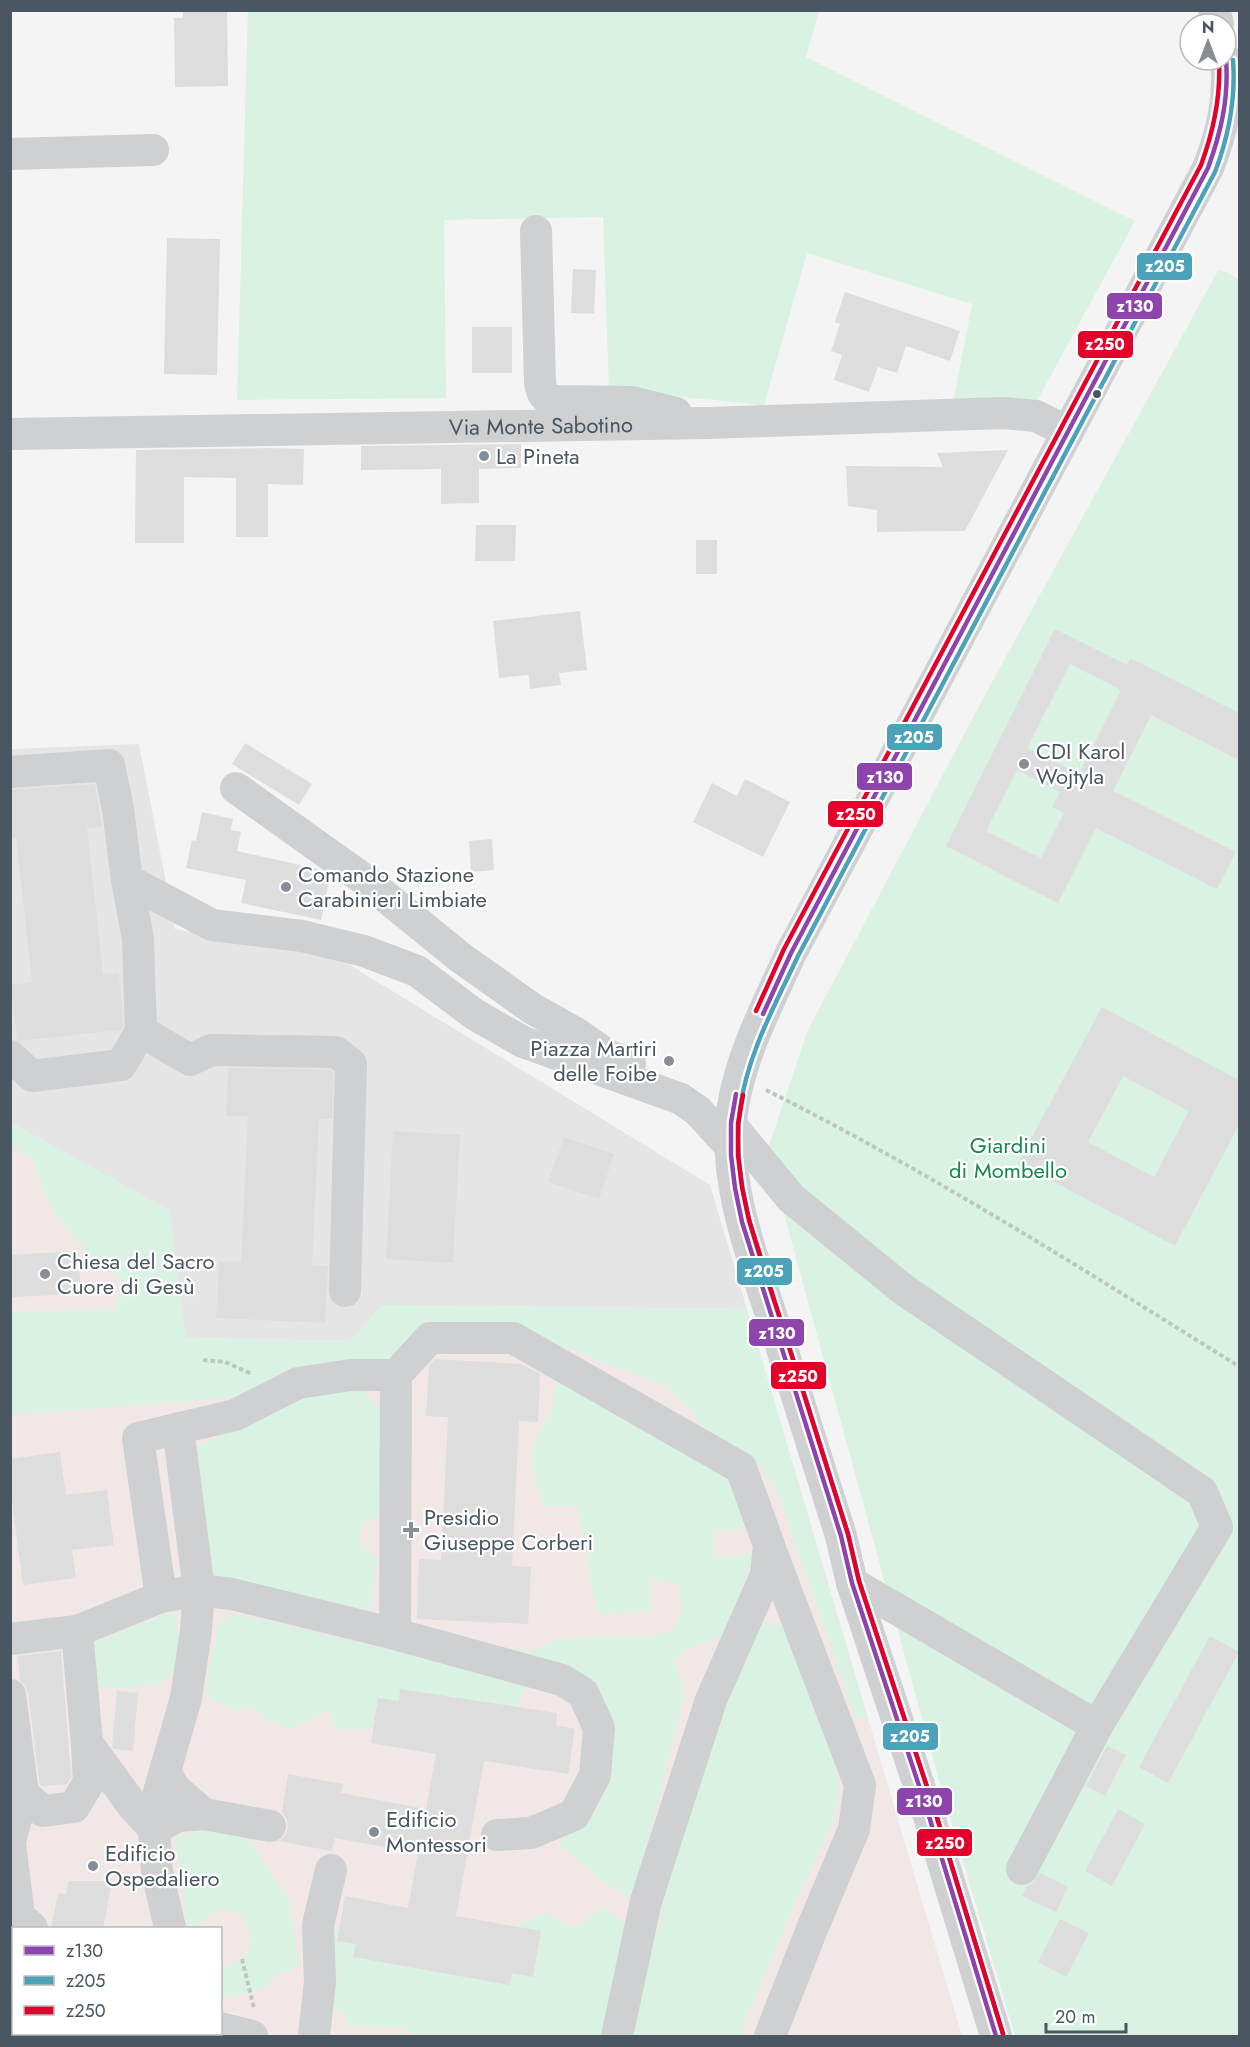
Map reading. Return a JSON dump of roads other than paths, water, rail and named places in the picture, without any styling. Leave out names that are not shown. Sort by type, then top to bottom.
[{"type":"street","points":[[996,2037],[928,1813],[852,1582],[841,1536],[744,1232],[733,1178],[731,1136],[733,1106],[740,1077],[763,1014],[791,953],[1208,168],[1224,118],[1226,72]]},
{"type":"street","points":[[10,154],[153,150]]},
{"type":"street","points":[[536,231],[542,395],[556,400],[642,403],[708,423]]},
{"type":"street","name":"Via Monte Sabotino","points":[[10,434],[708,423],[1023,413],[1036,416],[1068,432]]},
{"type":"street","points":[[10,772],[109,765],[138,939],[141,1031],[121,1065],[32,1076],[10,1056]]},
{"type":"street","points":[[236,788],[365,880],[461,958],[533,1009],[574,1032],[609,1056],[651,1070]]},
{"type":"street","points":[[127,880],[212,925],[302,936],[364,951],[417,971],[474,1014],[523,1042],[681,1099],[731,1136],[791,1198],[904,1290],[1202,1492],[1217,1527],[1097,1726],[1022,1869]]},
{"type":"street","points":[[141,1031],[190,1060],[211,1050],[336,1052],[351,1064],[345,1291]]},
{"type":"street","points":[[395,1634],[396,1375],[430,1338],[513,1338],[741,1468],[860,1785],[854,1829],[770,2037]]},
{"type":"street","points":[[161,1597],[138,1438],[235,1415],[298,1383],[351,1376],[396,1375]]},
{"type":"street","points":[[169,1927],[157,1871],[154,1829],[157,1799],[186,1698],[196,1631],[199,1590],[178,1428]]},
{"type":"street","points":[[149,1511],[172,1507],[189,1511]]},
{"type":"street","points":[[617,2037],[646,1901],[711,1700],[766,1575],[769,1545]]},
{"type":"street","points":[[852,1582],[1097,1726]]},
{"type":"street","points":[[10,1639],[77,1631],[161,1597],[199,1590],[232,1594],[395,1634],[562,1680],[583,1693],[599,1728],[595,1775],[574,1815],[531,1833],[497,1834]]},
{"type":"street","points":[[23,1794],[43,1811],[74,1807],[89,1782],[77,1631]]},
{"type":"street","points":[[10,1695],[23,1794],[10,1842],[19,1916],[30,1927]]},
{"type":"street","points":[[87,1743],[133,1806],[154,1829]]},
{"type":"street","points":[[165,1772],[175,1789],[204,1814]]},
{"type":"street","points":[[154,1829],[178,1816],[204,1814],[270,1826]]},
{"type":"street","points":[[314,2037],[320,1982],[318,1925],[331,1870]]},
{"type":"street","points":[[222,2028],[254,2026]]},
{"type":"place","name":"La Pineta","points":[[484,456]]},
{"type":"place","name":"CDI Karol Wojtyla","points":[[1024,764]]},
{"type":"place","name":"Comando Stazione Carabinieri Limbiate","points":[[286,887]]},
{"type":"place","name":"Piazza Martiri delle Foibe","points":[[669,1061]]},
{"type":"place","name":"Chiesa del Sacro Cuore di Gesù","points":[[45,1274]]},
{"type":"place","name":"Presidio Giuseppe Corberi","points":[[411,1530]]},
{"type":"place","name":"Edificio Montessori","points":[[374,1832]]},
{"type":"place","name":"Edificio Ospedaliero","points":[[93,1866]]},
{"type":"park label","name":"Giardini di Mombello","points":[[1008,1158]]}]
